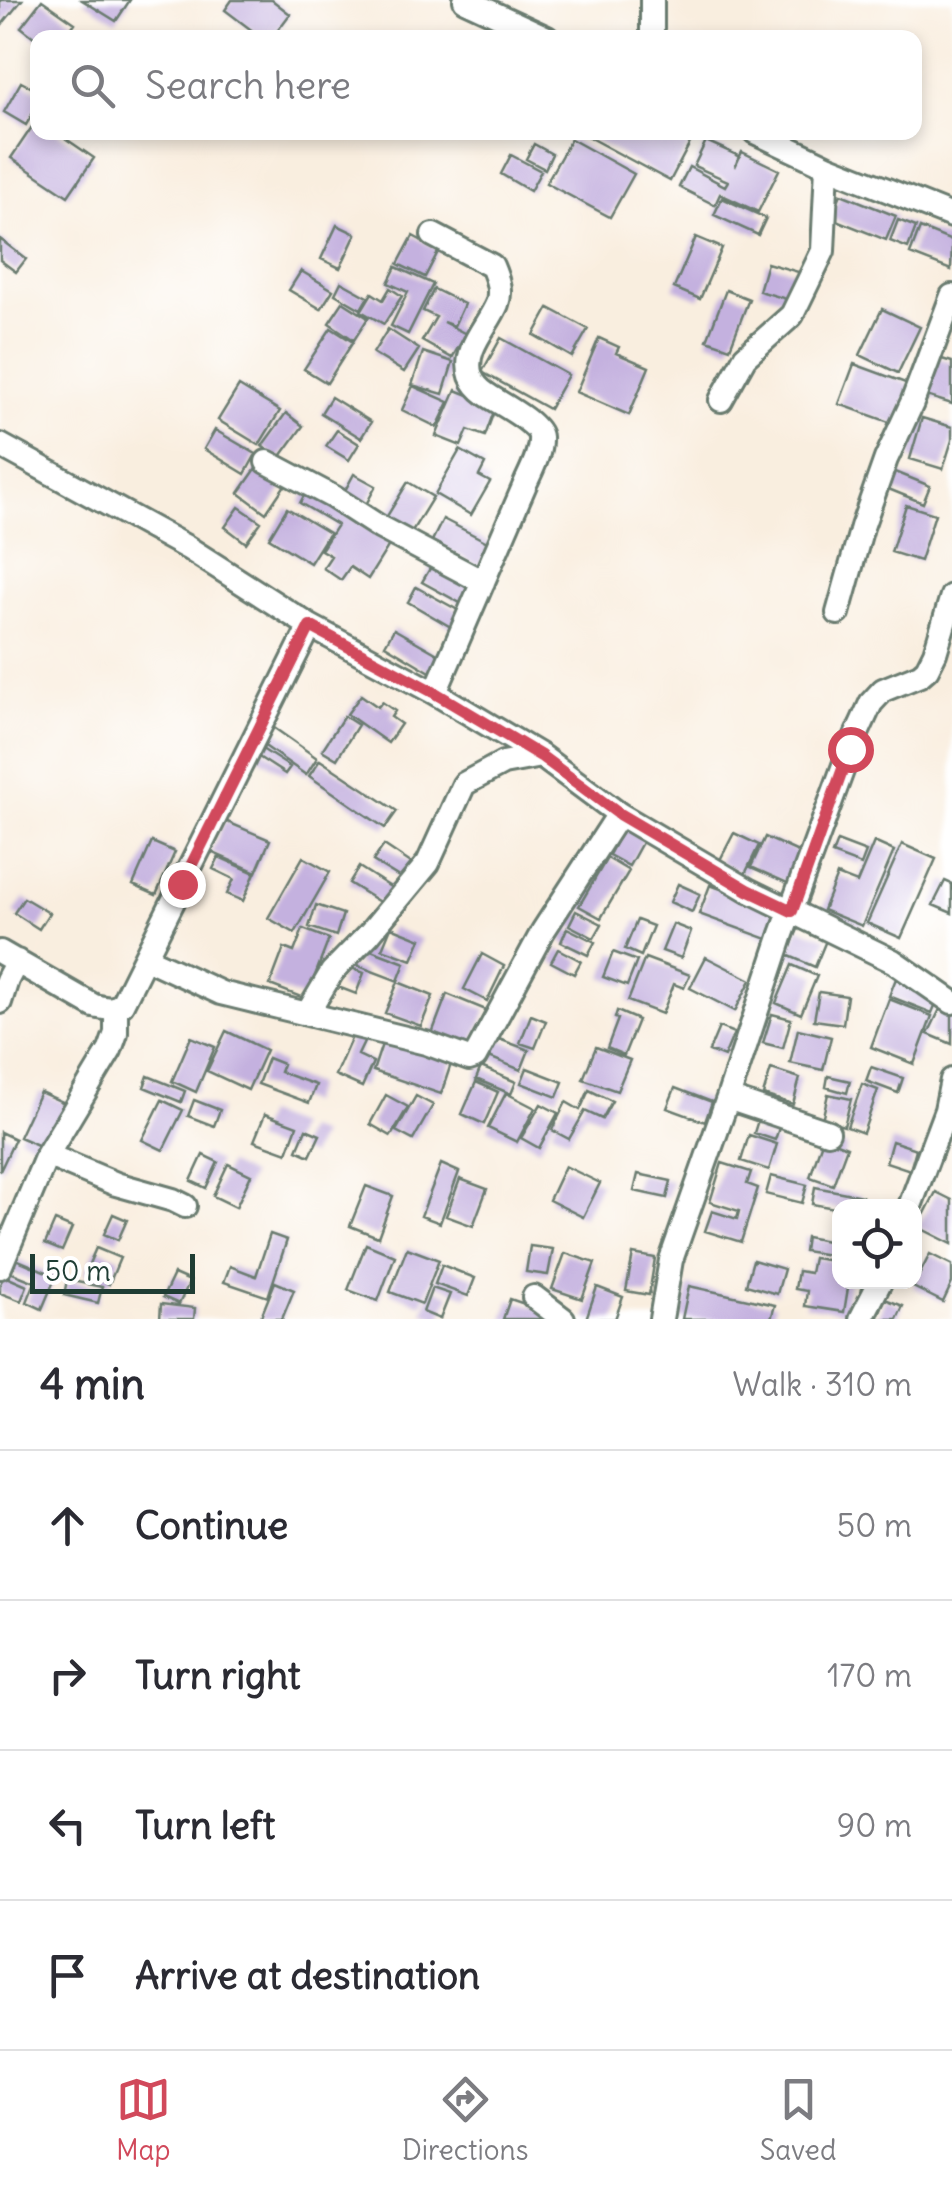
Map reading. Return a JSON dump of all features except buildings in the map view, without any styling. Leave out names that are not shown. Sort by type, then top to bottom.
[{"type":"street","points":[[465,0],[530,30]]},
{"type":"street","points":[[652,0],[652,30]]},
{"type":"street","points":[[772,140],[952,216]]},
{"type":"street","points":[[720,400],[745,357],[792,315],[823,251],[827,166]]},
{"type":"street","points":[[433,235],[492,266],[498,282],[498,302],[478,336],[469,374],[477,387],[536,426],[540,438],[536,458],[435,693]]},
{"type":"street","points":[[838,614],[886,458],[912,403],[952,296]]},
{"type":"street","points":[[0,445],[188,548],[310,626],[541,756],[619,814],[748,890],[893,961],[952,1002]]},
{"type":"street","points":[[267,462],[483,582]]},
{"type":"street","points":[[661,1319],[671,1260],[850,749],[870,703],[883,690],[927,669],[952,596]]},
{"type":"street","points":[[0,1002],[9,957],[94,1006],[116,1008],[127,997],[310,626]]},
{"type":"street","points":[[308,1014],[332,972],[428,864],[464,784],[502,763],[541,756]]},
{"type":"street","points":[[146,958],[221,994],[426,1042],[469,1060],[475,1057],[543,931],[619,814]]},
{"type":"street","points":[[0,1267],[47,1155],[110,1050],[116,1033],[116,1008]]},
{"type":"street","points":[[913,1199],[946,1110],[952,1080]]},
{"type":"street","points":[[728,1098],[828,1132]]},
{"type":"street","points":[[47,1155],[116,1184],[185,1206]]},
{"type":"street","points":[[860,1319],[876,1289]]},
{"type":"street","points":[[534,1296],[563,1319]]},
{"type":"route","points":[[182,884],[310,626],[435,693],[541,756],[619,814],[748,890],[792,911],[850,749]]}]
